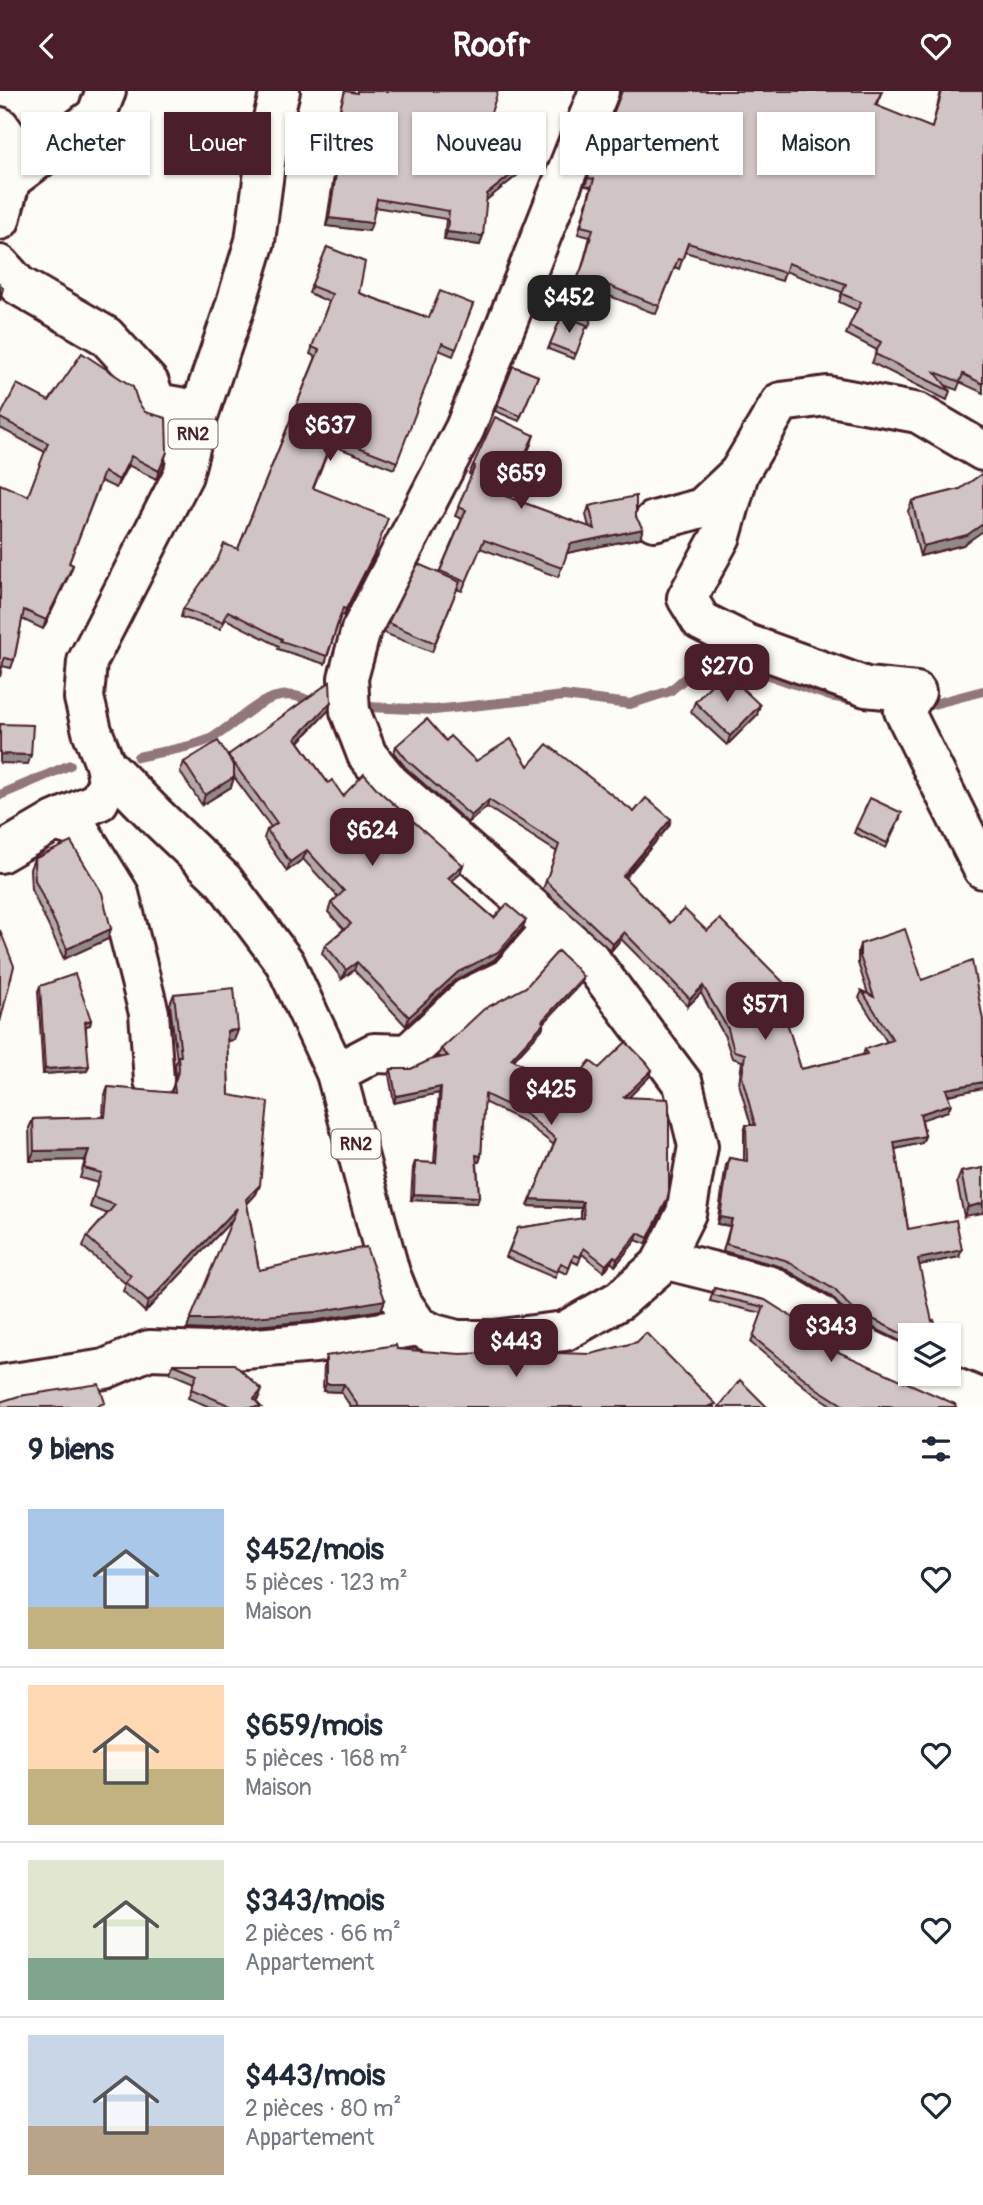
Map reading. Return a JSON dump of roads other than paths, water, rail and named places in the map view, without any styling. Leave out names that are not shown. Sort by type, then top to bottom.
[{"type":"main road","points":[[10,180],[96,116],[106,91]]},
{"type":"main road","name":"RN2","points":[[279,91],[269,134],[255,241],[198,416],[183,475],[86,662],[84,698],[92,731],[105,764],[224,881],[285,963],[336,1073],[390,1273],[402,1303],[418,1326]]},
{"type":"main road","points":[[0,1384],[106,1369],[149,1350],[209,1352],[316,1343],[418,1326],[457,1341],[494,1341],[565,1331],[620,1300],[660,1265],[686,1213],[698,1146],[682,1084],[601,972],[554,926],[390,783],[367,755],[350,711],[348,678],[361,630],[465,428],[599,91]]},
{"type":"main road","points":[[0,127],[18,152],[0,220]]},
{"type":"main road","points":[[0,265],[18,285],[106,336],[149,383],[156,403],[185,408],[183,475]]},
{"type":"main road","points":[[983,451],[918,413],[827,396],[781,402],[739,473],[721,536],[687,598],[701,621],[747,644],[866,687],[916,692],[904,711],[983,869]]},
{"type":"main road","points":[[654,521],[702,508],[739,473]]},
{"type":"main road","points":[[0,853],[55,821],[99,801],[108,782],[105,764]]},
{"type":"main road","points":[[55,821],[78,828],[119,894],[149,1013],[154,1080]]},
{"type":"main road","points":[[336,1073],[374,1053],[408,1054],[469,997],[508,978],[554,926]]},
{"type":"main road","points":[[663,1259],[771,1286],[821,1316],[834,1333],[898,1363]]},
{"type":"main road","points":[[951,1386],[983,1399]]},
{"type":"waterway","points":[[368,707],[434,710],[564,696],[630,704],[670,691],[703,663],[725,660],[830,696],[851,700]]},
{"type":"waterway","points":[[918,708],[983,691]]},
{"type":"waterway","points":[[138,757],[187,747],[212,738],[261,703],[274,697],[288,695],[302,698],[317,706]]},
{"type":"waterway","points":[[0,795],[70,765]]}]
